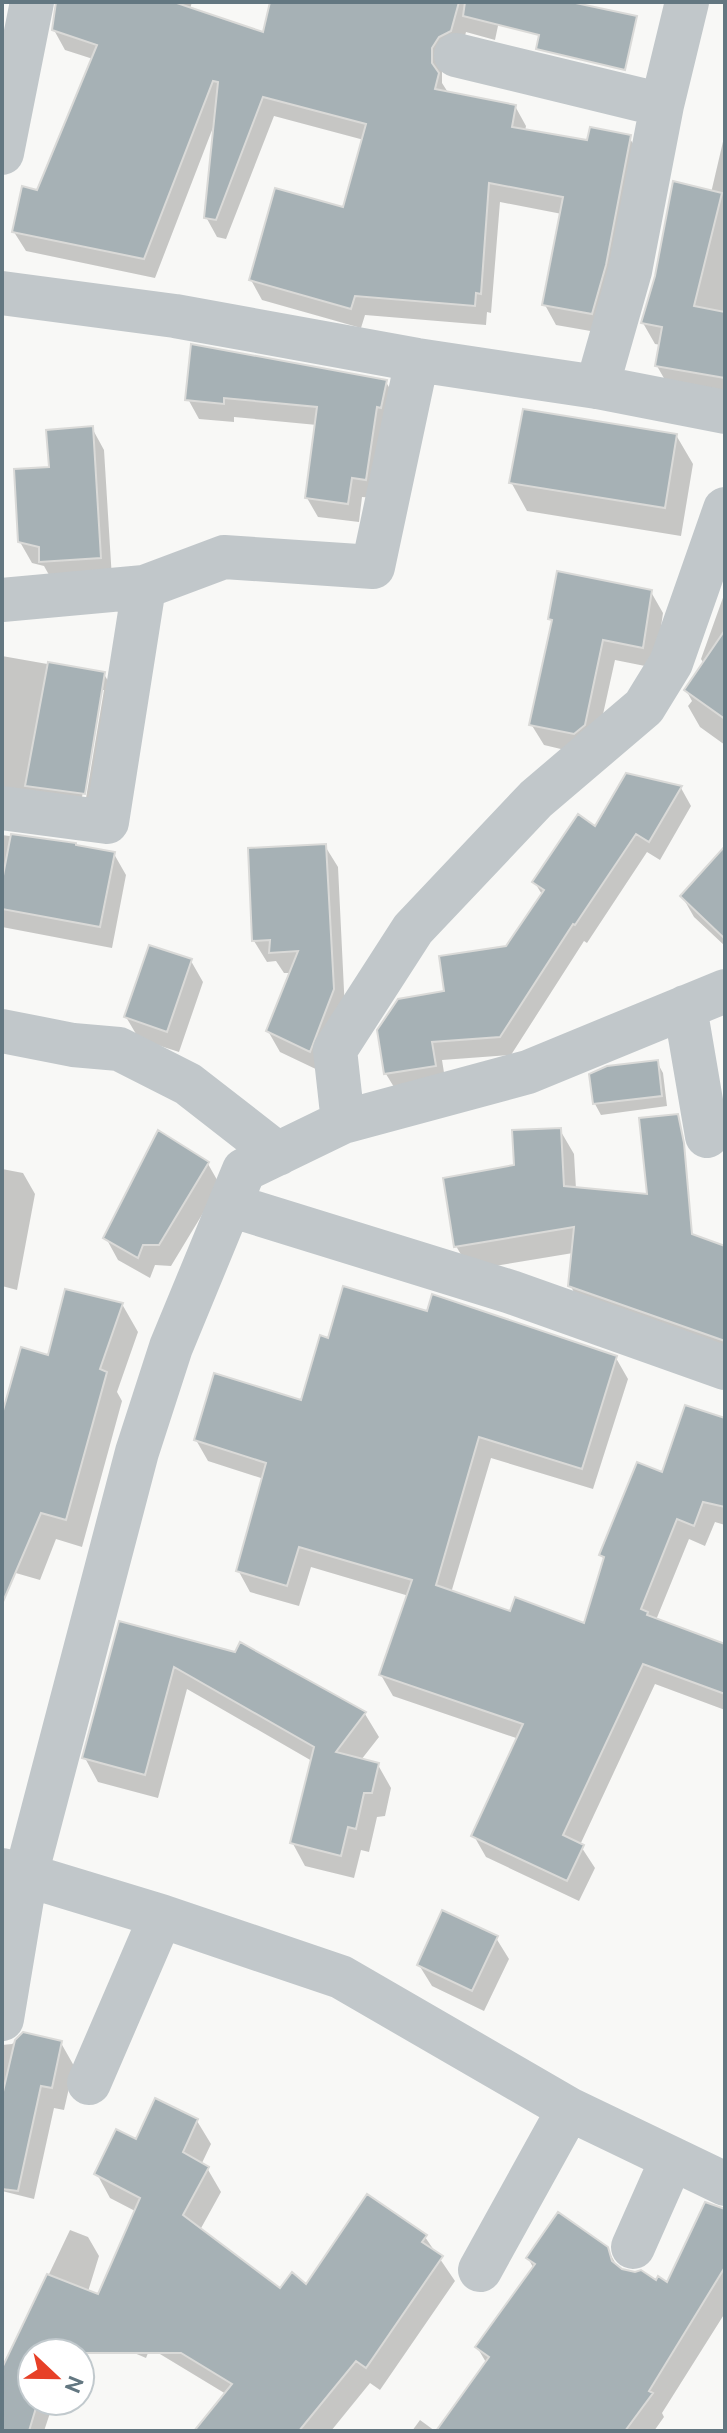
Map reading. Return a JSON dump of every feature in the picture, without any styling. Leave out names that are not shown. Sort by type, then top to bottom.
[{"type":"street","points":[[2,153],[32,2]]},
{"type":"street","points":[[597,387],[630,271],[662,105],[687,2]]},
{"type":"street","points":[[456,55],[662,105]]},
{"type":"street","points":[[2,293],[175,316],[417,360],[597,387],[725,412]]},
{"type":"street","points":[[2,600],[144,587],[224,557],[373,567],[417,360]]},
{"type":"street","points":[[343,1122],[335,1050],[413,929],[536,799],[644,707],[671,663],[725,509]]},
{"type":"street","points":[[2,808],[107,822],[144,587]]},
{"type":"street","points":[[2,2019],[14,1872],[137,1452],[171,1347],[244,1170],[343,1122],[528,1072],[725,991]]},
{"type":"street","points":[[685,1007],[707,1136]]},
{"type":"street","points":[[2,1031],[73,1045],[119,1049],[188,1084],[278,1154]]},
{"type":"street","points":[[230,1205],[511,1292],[725,1368]]},
{"type":"street","points":[[14,1872],[161,1916],[341,1977],[569,2109],[725,2184]]},
{"type":"street","points":[[89,2083],[161,1916]]},
{"type":"street","points":[[480,2270],[569,2109]]},
{"type":"street","points":[[633,2247],[672,2159]]},
{"type":"building","points":[[56,2],[174,2],[263,32],[270,2],[459,2],[451,31],[439,37],[432,48],[432,63],[439,73],[435,89],[516,105],[512,127],[587,140],[590,127],[631,135],[606,265],[592,314],[542,305],[563,197],[489,183],[481,294],[476,293],[475,306],[355,296],[351,309],[249,280],[275,188],[343,207],[366,124],[263,97],[216,220],[204,218],[218,82],[213,81],[144,259],[12,232],[22,186],[37,190],[97,45],[52,30]]},
{"type":"building","points":[[465,2],[571,2],[637,16],[625,70],[536,49],[539,35],[463,16]]},
{"type":"building","points":[[673,181],[722,193],[694,306],[725,312],[725,378],[655,366],[662,327],[641,323],[655,276]]},
{"type":"building","points":[[191,344],[387,380],[381,408],[377,407],[366,480],[352,478],[348,504],[305,498],[317,407],[224,398],[224,404],[185,400]]},
{"type":"building","points":[[523,409],[677,434],[665,508],[509,483]]},
{"type":"building","points":[[93,426],[101,558],[39,562],[39,547],[18,542],[14,469],[49,467],[46,430]]},
{"type":"building","points":[[557,571],[652,590],[643,648],[603,640],[585,725],[574,734],[529,725],[552,620],[548,619]]},
{"type":"building","points":[[725,630],[725,719],[684,690]]},
{"type":"building","points":[[48,662],[105,672],[85,794],[25,786]]},
{"type":"building","points":[[626,773],[682,786],[649,842],[636,834],[500,1037],[432,1042],[436,1066],[384,1074],[377,1030],[398,999],[444,991],[439,956],[506,946],[544,890],[532,882],[578,814],[595,826]]},
{"type":"building","points":[[11,834],[115,852],[100,927],[2,909],[2,881]]},
{"type":"building","points":[[326,844],[334,989],[310,1052],[266,1031],[298,951],[269,953],[270,940],[252,941],[248,848]]},
{"type":"building","points":[[725,846],[725,939],[680,896]]},
{"type":"building","points":[[149,945],[192,959],[167,1032],[124,1017]]},
{"type":"building","points":[[658,1060],[662,1096],[593,1104],[589,1074],[607,1066]]},
{"type":"building","points":[[678,1114],[684,1143],[692,1234],[725,1246],[725,1341],[568,1286],[574,1227],[454,1247],[443,1178],[514,1165],[512,1130],[561,1128],[564,1186],[647,1194],[639,1118]]},
{"type":"building","points":[[158,1130],[209,1162],[159,1245],[143,1245],[138,1258],[103,1238]]},
{"type":"building","points":[[343,1286],[427,1311],[432,1294],[617,1356],[582,1469],[479,1437],[436,1585],[510,1611],[515,1597],[584,1623],[604,1557],[599,1555],[637,1462],[662,1472],[685,1405],[725,1418],[725,1507],[703,1502],[694,1526],[677,1519],[641,1609],[648,1612],[647,1615],[725,1644],[725,1694],[643,1664],[563,1835],[584,1845],[567,1881],[471,1836],[523,1724],[379,1675],[412,1580],[299,1547],[287,1586],[236,1571],[266,1463],[194,1440],[214,1373],[301,1400],[320,1335],[328,1338]]},
{"type":"building","points":[[65,1289],[123,1303],[100,1369],[107,1372],[66,1520],[41,1513],[2,1604],[2,1414],[21,1347],[48,1355]]},
{"type":"building","points":[[119,1621],[235,1652],[240,1642],[366,1712],[336,1752],[379,1763],[372,1793],[364,1793],[356,1829],[348,1827],[341,1856],[290,1843],[314,1747],[174,1667],[145,1775],[82,1758]]},
{"type":"building","points":[[442,1910],[498,1936],[472,1991],[417,1965]]},
{"type":"building","points":[[23,2032],[62,2041],[52,2088],[41,2086],[18,2191],[2,2189],[2,2096],[15,2040]]},
{"type":"building","points":[[155,2098],[198,2119],[183,2152],[209,2167],[183,2215],[280,2288],[292,2272],[306,2284],[367,2194],[427,2235],[422,2242],[443,2256],[366,2368],[356,2361],[299,2431],[194,2431],[232,2384],[181,2353],[96,2353],[96,2337],[17,2337],[47,2274],[98,2294],[140,2198],[94,2174],[116,2129],[136,2139]]},
{"type":"building","points":[[705,2202],[725,2209],[725,2267],[649,2391],[653,2393],[625,2431],[436,2431],[489,2357],[475,2347],[535,2264],[526,2258],[558,2212],[608,2247],[612,2261],[622,2269],[641,2270],[656,2280],[658,2276],[667,2282]]},
{"type":"building","points":[[16,2339],[16,2417],[33,2417],[29,2431],[2,2431],[2,2368]]}]
